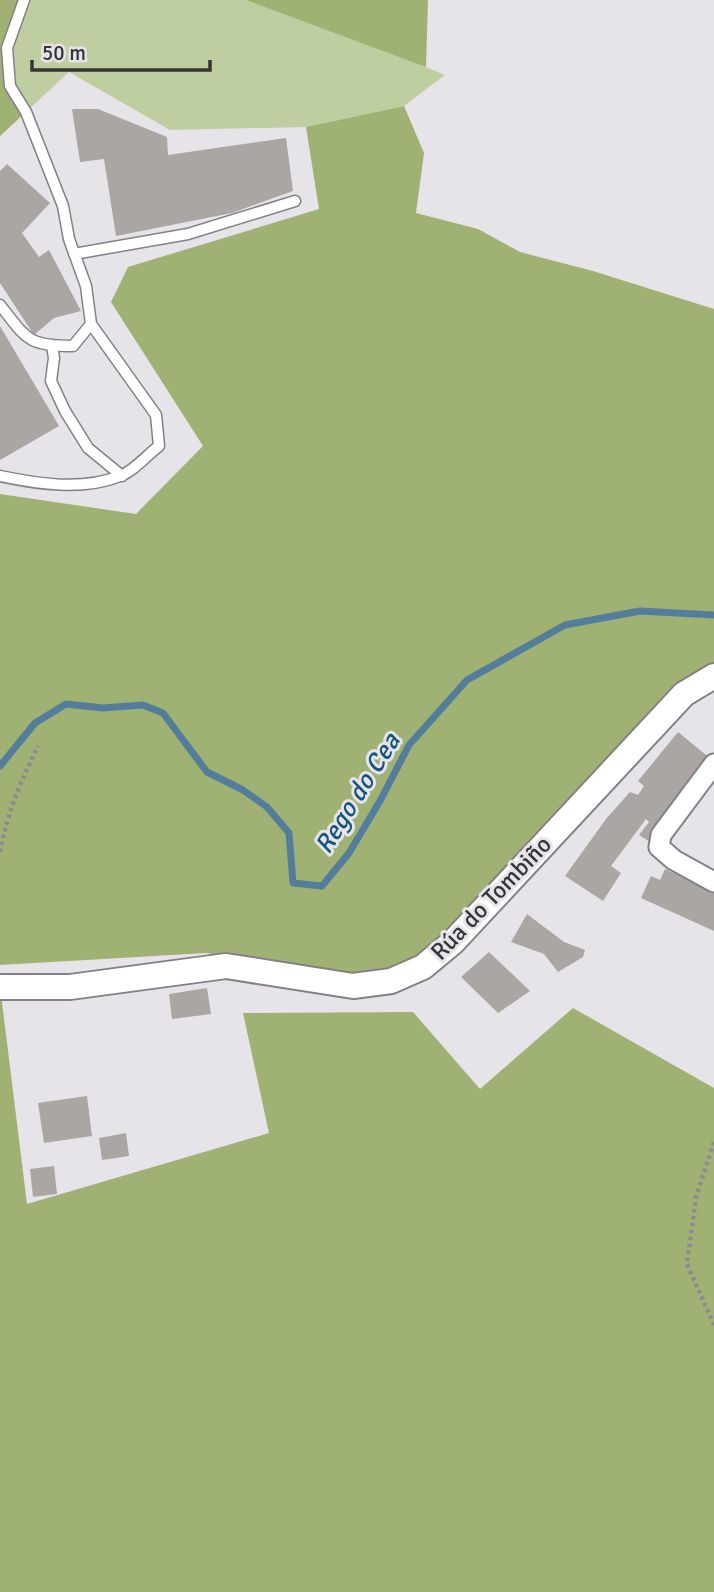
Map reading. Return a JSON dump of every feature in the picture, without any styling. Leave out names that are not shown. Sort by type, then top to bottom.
[{"type":"street","name":"Rúa do Tombiño","points":[[0,987],[70,987],[226,966],[352,986],[391,981],[423,967],[453,942],[684,694],[714,676]]},
{"type":"street","points":[[714,764],[661,835],[659,847],[674,860],[714,883]]},
{"type":"lane","points":[[0,476],[36,484],[90,484],[122,476],[159,446],[156,415],[91,324],[86,286],[69,239],[63,206],[26,112],[10,86],[8,48],[24,0]]},
{"type":"lane","points":[[74,254],[188,234],[295,201]]},
{"type":"lane","points":[[0,305],[27,339],[52,346],[73,346],[91,324]]},
{"type":"lane","points":[[52,346],[54,358],[51,381],[65,411],[88,448],[122,476]]},
{"type":"path","points":[[0,852],[6,821],[19,784],[38,746]]},
{"type":"path","points":[[714,1142],[696,1197],[687,1264],[714,1325]]},
{"type":"green space","points":[[0,0],[24,0],[7,48],[10,86],[26,112],[0,136]]},
{"type":"green space","points":[[24,0],[261,0],[445,75],[404,106],[306,127],[170,130],[69,72],[26,112],[10,86],[16,19]]},
{"type":"green space","points":[[246,0],[428,0],[426,67]]},
{"type":"green space","points":[[404,106],[424,153],[416,213],[478,229],[520,252],[593,271],[714,309],[714,679],[453,942],[391,981],[206,953],[0,965],[0,494],[136,514],[203,446],[111,302],[128,267],[319,209],[306,127]]},
{"type":"green space","points":[[0,986],[27,1204],[269,1133],[243,1013],[413,1012],[480,1089],[573,1008],[714,1088],[714,1592],[0,1592]]},
{"type":"building","points":[[72,109],[98,109],[167,137],[168,155],[286,138],[293,191],[232,213],[116,236],[104,159],[80,162]]},
{"type":"building","points":[[7,164],[50,203],[22,233],[39,257],[49,250],[81,311],[54,318],[34,335],[0,283],[0,171]]},
{"type":"building","points":[[0,326],[59,426],[0,460]]},
{"type":"building","points":[[678,732],[711,759],[650,842],[639,835],[649,822],[646,819],[611,866],[621,873],[603,901],[565,876],[606,819],[630,792],[638,795],[644,786],[638,781]]},
{"type":"building","points":[[665,869],[714,892],[714,931],[641,898],[651,876],[660,880]]},
{"type":"building","points":[[527,914],[564,942],[585,950],[583,957],[558,972],[544,954],[511,942]]},
{"type":"building","points":[[489,952],[530,991],[498,1013],[461,977]]},
{"type":"building","points":[[207,988],[211,1014],[172,1019],[169,994]]},
{"type":"building","points":[[87,1096],[92,1136],[44,1143],[38,1103]]},
{"type":"building","points":[[126,1133],[129,1156],[102,1160],[99,1138]]},
{"type":"building","points":[[54,1166],[57,1194],[33,1197],[30,1169]]},
{"type":"waterway","name":"Rego do Cea","points":[[0,766],[35,723],[66,704],[103,708],[143,705],[163,713],[207,772],[243,790],[267,807],[289,833],[293,883],[322,886],[349,853],[409,745],[467,680],[565,625],[640,611],[714,615]]}]
